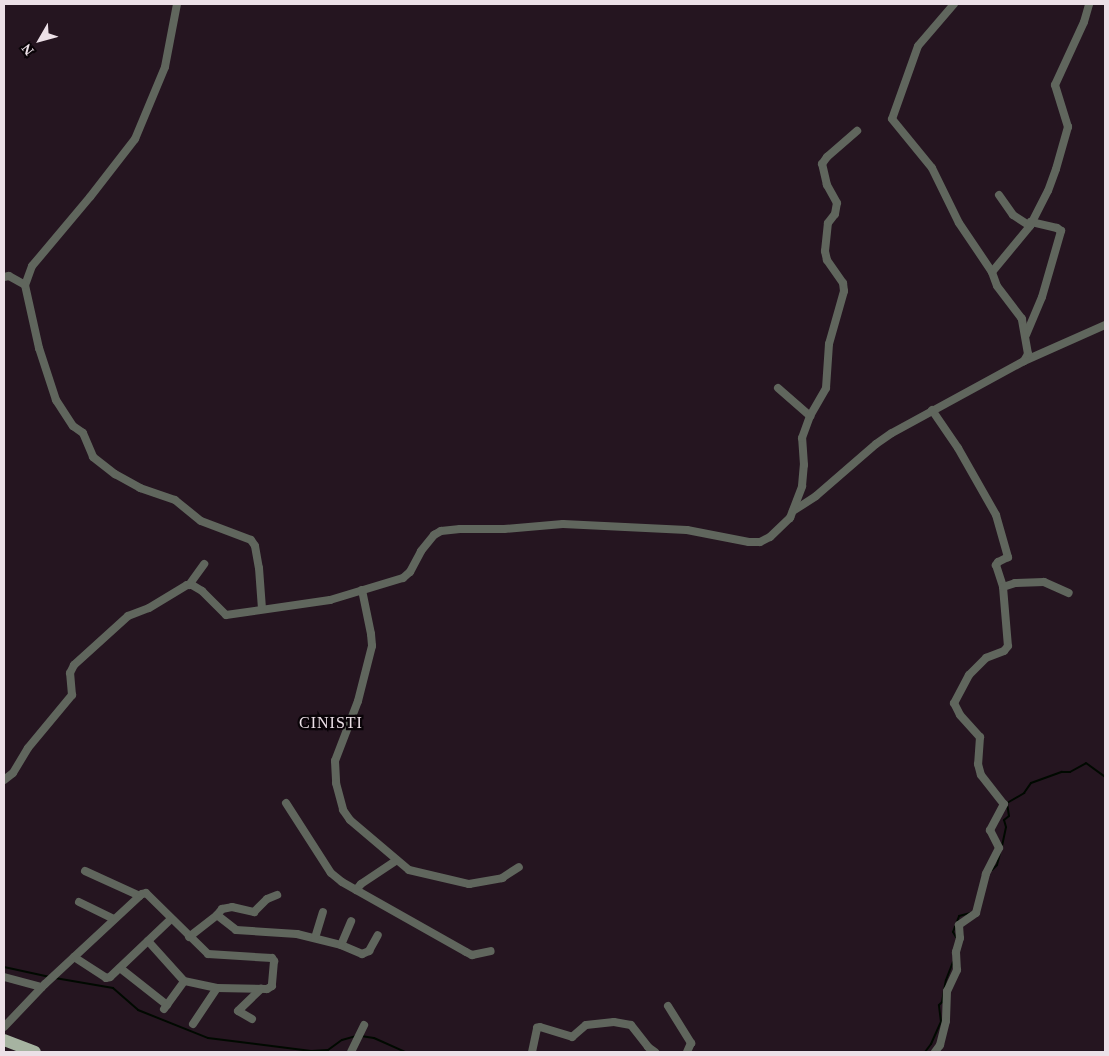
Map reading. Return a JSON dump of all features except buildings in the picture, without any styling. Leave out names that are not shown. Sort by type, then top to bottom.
[{"type":"main road","points":[[4,1040],[35,1052]]},
{"type":"street","points":[[176,4],[165,67],[135,139],[90,197],[32,266],[25,285],[39,348],[56,400],[74,426],[83,433],[93,457],[114,474],[140,488],[175,500],[202,521],[251,540],[255,546],[259,568],[262,609]]},
{"type":"street","points":[[954,4],[918,46],[892,119],[935,172],[959,223],[992,272],[997,286],[1022,319],[1028,354],[1024,361]]},
{"type":"street","points":[[992,272],[1030,224],[1048,191],[1067,133],[1067,121],[1055,85],[1084,22],[1089,4]]},
{"type":"street","points":[[189,585],[202,591],[226,615],[330,600],[402,578],[413,568],[426,543],[441,531],[563,524],[628,526],[687,530],[760,542],[784,525],[793,510],[802,486],[802,438],[810,416],[826,388],[829,344],[844,291],[843,283],[827,260],[825,251],[828,223],[834,214],[837,203],[827,184],[822,164],[826,157],[857,131]]},
{"type":"street","points":[[999,195],[1013,215],[1030,224],[1057,228],[1061,231],[1042,296],[1026,335]]},
{"type":"street","points":[[4,277],[9,276],[25,285]]},
{"type":"street","points":[[793,510],[816,496],[876,444],[932,410],[1024,361],[1105,325]]},
{"type":"street","points":[[778,388],[810,416]]},
{"type":"street","points":[[932,410],[958,448],[996,515],[1008,557],[996,564],[1003,587],[1008,646],[1005,650],[986,658],[974,669],[955,698],[954,703],[960,715],[980,737],[978,764],[981,775],[1004,804],[990,830],[999,848],[986,874],[976,913],[959,925],[960,938],[956,952],[957,970],[947,991],[946,1021],[940,1045],[935,1052]]},
{"type":"street","points":[[4,780],[13,773],[28,748],[72,695],[70,673],[74,665],[128,616],[149,608],[189,585],[204,564]]},
{"type":"street","points":[[1003,587],[1014,583],[1044,582],[1069,593]]},
{"type":"street","points":[[362,590],[372,634],[372,646],[358,701],[335,761],[336,783],[343,810],[350,820],[409,870],[461,884],[502,878],[519,867]]},
{"type":"street","points":[[286,803],[331,873],[356,890],[472,955],[491,951]]},
{"type":"street","points":[[356,890],[361,884],[397,860]]},
{"type":"street","points":[[85,871],[140,896]]},
{"type":"street","points":[[4,1027],[114,919],[146,893],[189,937],[211,956],[272,958],[274,961],[272,986],[261,989],[217,988],[184,981],[148,941]]},
{"type":"street","points":[[189,937],[222,909],[232,907],[254,912],[267,899],[277,895]]},
{"type":"street","points":[[79,902],[114,919]]},
{"type":"street","points":[[315,938],[323,912]]},
{"type":"street","points":[[217,915],[236,930],[298,934],[341,945],[366,954],[378,935]]},
{"type":"street","points":[[74,957],[106,978],[120,968],[171,919]]},
{"type":"street","points":[[341,945],[351,921]]},
{"type":"street","points":[[120,968],[165,1007],[184,981]]},
{"type":"street","points":[[4,977],[44,986]]},
{"type":"street","points":[[193,1024],[217,988]]},
{"type":"street","points":[[252,1019],[238,1011],[261,989]]},
{"type":"street","points":[[668,1006],[691,1043],[687,1052]]},
{"type":"street","points":[[532,1052],[537,1028],[540,1027],[572,1037],[586,1024],[614,1022],[630,1025],[639,1038],[655,1052]]},
{"type":"street","points":[[351,1052],[364,1025]]},
{"type":"waterway","points":[[1002,846],[1006,827],[1004,820],[1009,816],[1007,803],[1024,793],[1031,783],[1062,772],[1070,772],[1086,763],[1105,777]]},
{"type":"waterway","points":[[992,870],[997,865],[1000,853]]},
{"type":"waterway","points":[[956,937],[953,932],[959,916],[970,913]]},
{"type":"waterway","points":[[925,1052],[931,1044],[941,1022],[939,1005],[942,1002],[946,980],[953,962]]},
{"type":"waterway","points":[[4,967],[50,977]]},
{"type":"waterway","points":[[55,978],[113,988],[138,1010],[208,1038],[311,1051],[328,1050],[342,1040],[356,1036]]},
{"type":"waterway","points":[[361,1036],[374,1038],[405,1052]]},
{"type":"district","name":"CINISTI","points":[[331,723]]}]
